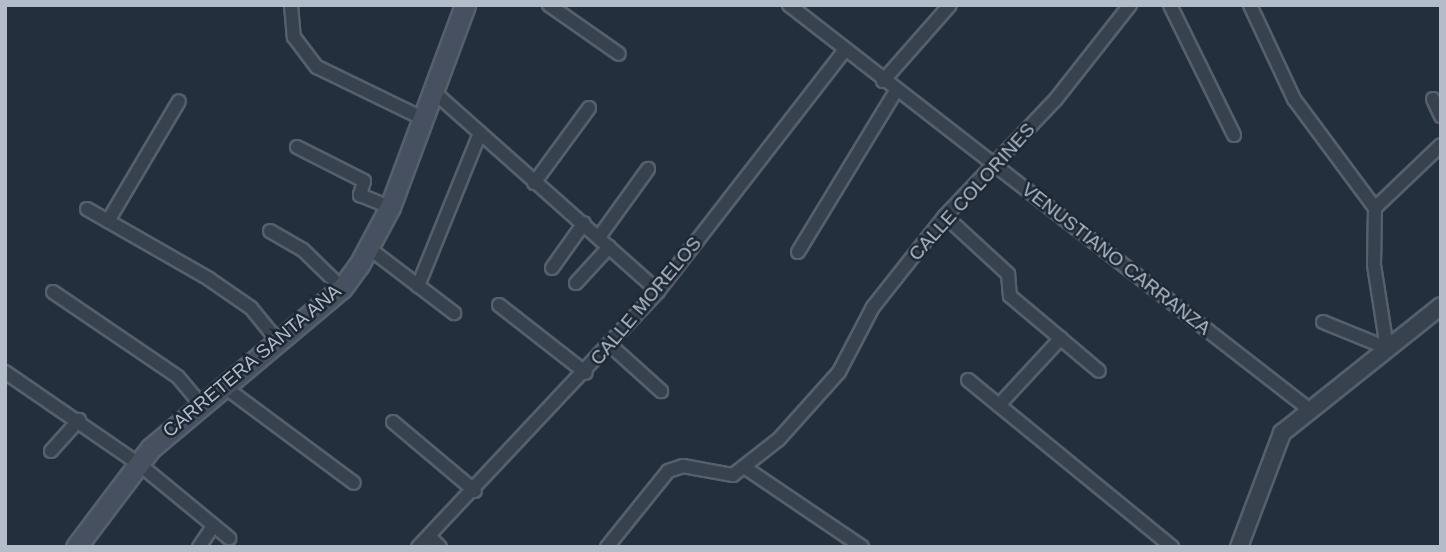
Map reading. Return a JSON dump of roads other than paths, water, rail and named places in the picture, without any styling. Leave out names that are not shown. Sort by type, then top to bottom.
[{"type":"main road","name":"CARRETERA SANTA ANA","points":[[76,547],[139,464],[222,384],[342,288],[370,249],[390,207],[465,5]]},
{"type":"street","points":[[291,5],[294,37],[317,67],[424,119]]},
{"type":"street","points":[[549,5],[620,54]]},
{"type":"street","name":"VENUSTIANO CARRANZA","points":[[789,5],[883,81],[1310,410]]},
{"type":"street","points":[[883,81],[950,5]]},
{"type":"street","name":"CALLE COLORINES","points":[[747,469],[839,372],[873,307],[945,216],[996,166],[1129,5]]},
{"type":"street","points":[[1170,5],[1234,135]]},
{"type":"street","points":[[1250,5],[1294,99],[1376,208],[1374,265],[1387,348]]},
{"type":"street","name":"CALLE MORELOS","points":[[418,547],[475,491],[586,373],[658,290],[845,50]]},
{"type":"street","points":[[798,252],[896,91]]},
{"type":"street","points":[[434,92],[658,290]]},
{"type":"street","points":[[1433,99],[1441,116]]},
{"type":"street","points":[[107,221],[179,101]]},
{"type":"street","points":[[534,183],[589,108]]},
{"type":"street","points":[[418,286],[480,133]]},
{"type":"street","points":[[1376,208],[1441,145]]},
{"type":"street","points":[[297,147],[365,181],[360,195],[390,207]]},
{"type":"street","points":[[599,237],[648,169]]},
{"type":"street","points":[[87,209],[219,286],[251,308],[276,339]]},
{"type":"street","points":[[945,216],[1008,274],[1010,296],[1099,371]]},
{"type":"street","points":[[552,268],[584,223]]},
{"type":"street","points":[[270,231],[303,250],[342,288]]},
{"type":"street","points":[[576,283],[610,247]]},
{"type":"street","points":[[370,249],[454,313]]},
{"type":"street","points":[[53,292],[178,377],[201,403]]},
{"type":"street","points":[[499,305],[586,373]]},
{"type":"street","points":[[1239,547],[1282,433],[1441,306]]},
{"type":"street","points":[[1323,322],[1387,348]]},
{"type":"street","points":[[999,405],[1061,338]]},
{"type":"street","points":[[610,345],[661,391]]},
{"type":"street","points":[[5,372],[79,420],[139,464],[229,538]]},
{"type":"street","points":[[968,380],[1172,547]]},
{"type":"street","points":[[222,384],[354,483]]},
{"type":"street","points":[[51,451],[79,420]]},
{"type":"street","points":[[393,422],[475,491]]},
{"type":"street","points":[[607,547],[668,471],[683,466],[733,475],[747,469],[856,545]]},
{"type":"street","points":[[198,547],[214,526]]},
{"type":"street","points":[[429,537],[440,547]]}]
